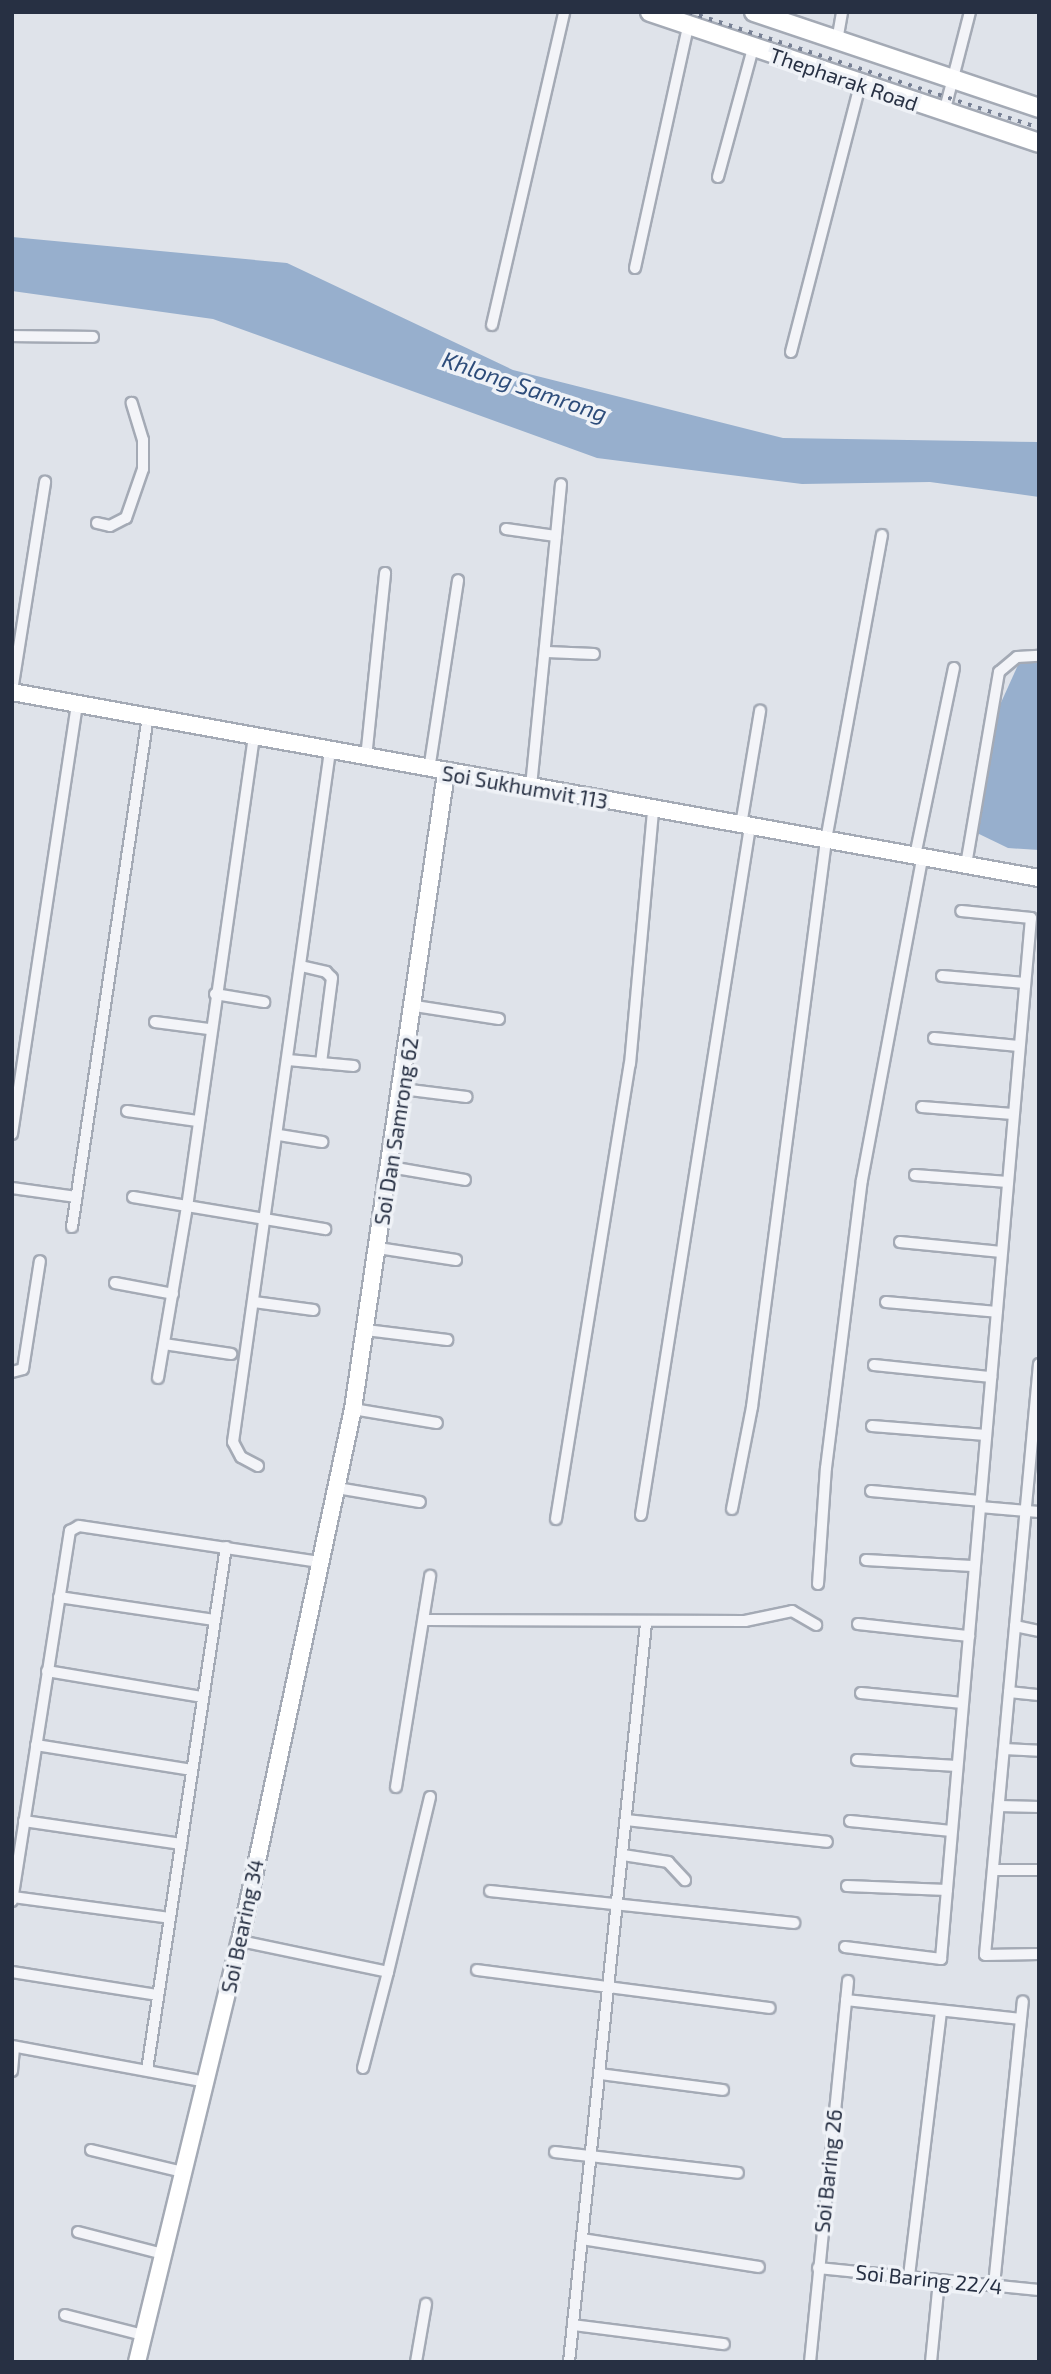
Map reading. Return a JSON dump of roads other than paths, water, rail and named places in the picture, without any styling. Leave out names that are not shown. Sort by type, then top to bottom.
[{"type":"main road","name":"Thepharak Road","points":[[650,12],[860,85],[1039,143]]},
{"type":"main road","name":"Thepharak Road","points":[[754,12],[1039,108]]},
{"type":"street","points":[[492,325],[564,12]]},
{"type":"street","points":[[837,41],[842,12]]},
{"type":"street","points":[[944,113],[970,12]]},
{"type":"street","points":[[635,268],[688,26]]},
{"type":"street","points":[[719,177],[753,48]]},
{"type":"street","points":[[791,352],[860,85]]},
{"type":"street","points":[[12,336],[93,337]]},
{"type":"street","points":[[97,523],[110,526],[126,518],[143,469],[143,440],[132,403]]},
{"type":"street","points":[[12,691],[45,482]]},
{"type":"street","points":[[531,788],[547,652],[561,484]]},
{"type":"street","points":[[506,529],[556,536]]},
{"type":"street","points":[[732,1509],[752,1407],[826,841],[882,535]]},
{"type":"street","points":[[366,758],[385,573]]},
{"type":"street","points":[[429,770],[458,580]]},
{"type":"street","points":[[547,652],[594,654]]},
{"type":"street","points":[[966,865],[999,671],[1009,660],[1039,656]]},
{"type":"street","points":[[818,1584],[826,1468],[862,1180],[954,667]]},
{"type":"street","name":"Soi Sukhumvit 113","points":[[12,691],[429,770],[1039,878]]},
{"type":"street","points":[[12,1134],[77,702]]},
{"type":"street","points":[[641,1515],[746,826],[760,710]]},
{"type":"street","points":[[72,1227],[148,716]]},
{"type":"street","points":[[158,1378],[187,1207],[209,1029],[254,737]]},
{"type":"street","points":[[258,1466],[241,1457],[233,1442],[279,1135],[330,751]]},
{"type":"street","name":"Soi Dan Samrong 62","points":[[337,1488],[354,1409],[415,1006],[446,773]]},
{"type":"street","points":[[556,1518],[629,1064],[653,810]]},
{"type":"street","points":[[845,1947],[941,1959],[969,1636],[972,1566],[980,1504],[1031,918],[961,911]]},
{"type":"street","points":[[301,966],[326,972],[332,978],[321,1063]]},
{"type":"street","points":[[1026,969],[1039,970]]},
{"type":"street","points":[[942,976],[1025,983]]},
{"type":"street","points":[[215,994],[264,1002]]},
{"type":"street","points":[[415,1006],[499,1019]]},
{"type":"street","points":[[155,1022],[209,1029]]},
{"type":"street","points":[[934,1038],[1019,1046]]},
{"type":"street","points":[[288,1060],[354,1066]]},
{"type":"street","points":[[402,1089],[467,1097]]},
{"type":"street","points":[[922,1107],[1013,1114]]},
{"type":"street","points":[[127,1111],[197,1121]]},
{"type":"street","points":[[279,1135],[322,1142]]},
{"type":"street","points":[[390,1167],[465,1180]]},
{"type":"street","points":[[915,1175],[1008,1182]]},
{"type":"street","points":[[12,1188],[76,1197]]},
{"type":"street","points":[[133,1196],[325,1229]]},
{"type":"street","points":[[900,1242],[1002,1252]]},
{"type":"street","points":[[378,1248],[456,1260]]},
{"type":"street","points":[[12,1372],[23,1369],[40,1261]]},
{"type":"street","points":[[115,1283],[173,1294]]},
{"type":"street","points":[[254,1302],[313,1310]]},
{"type":"street","points":[[886,1302],[997,1311]]},
{"type":"street","points":[[366,1330],[447,1340]]},
{"type":"street","points":[[164,1344],[231,1354]]},
{"type":"street","points":[[1039,1364],[1035,1455],[1026,1511],[985,1955],[1039,1954]]},
{"type":"street","points":[[873,1365],[991,1377]]},
{"type":"street","points":[[354,1409],[437,1423]]},
{"type":"street","points":[[872,1426],[986,1435]]},
{"type":"street","points":[[337,1488],[420,1503]]},
{"type":"street","name":"Soi Bearing 34","points":[[137,2362],[240,1941],[337,1488]]},
{"type":"street","points":[[871,1491],[1039,1512]]},
{"type":"street","points":[[170,1918],[13,1899],[68,1536],[79,1526],[321,1563]]},
{"type":"street","points":[[147,2070],[226,1547]]},
{"type":"street","points":[[866,1560],[972,1566]]},
{"type":"street","points":[[396,1787],[430,1576]]},
{"type":"street","points":[[59,1597],[214,1619]]},
{"type":"street","points":[[425,1620],[646,1623],[745,1621],[792,1611],[816,1625]]},
{"type":"street","points":[[569,2362],[646,1623]]},
{"type":"street","points":[[858,1625],[969,1636]]},
{"type":"street","points":[[1015,1626],[1039,1631]]},
{"type":"street","points":[[47,1671],[203,1697]]},
{"type":"street","points":[[1009,1692],[1039,1695]]},
{"type":"street","points":[[861,1693],[963,1703]]},
{"type":"street","points":[[36,1745],[192,1770]]},
{"type":"street","points":[[1004,1749],[1039,1751]]},
{"type":"street","points":[[857,1760],[957,1766]]},
{"type":"street","points":[[363,2067],[430,1797]]},
{"type":"street","points":[[999,1807],[1039,1807]]},
{"type":"street","points":[[24,1821],[181,1844]]},
{"type":"street","points":[[626,1821],[827,1842]]},
{"type":"street","points":[[850,1821],[952,1831]]},
{"type":"street","points":[[624,1854],[668,1862],[685,1880]]},
{"type":"street","points":[[993,1870],[1039,1870]]},
{"type":"street","points":[[847,1886],[947,1890]]},
{"type":"street","points":[[490,1891],[794,1923]]},
{"type":"street","points":[[240,1941],[388,1972]]},
{"type":"street","points":[[477,1970],[770,2008]]},
{"type":"street","points":[[12,1972],[158,1996]]},
{"type":"street","name":"Soi Baring 26","points":[[810,2362],[849,1981]]},
{"type":"street","points":[[846,2000],[1021,2018]]},
{"type":"street","points":[[994,2285],[1023,2001]]},
{"type":"street","points":[[909,2276],[941,2011]]},
{"type":"street","points":[[12,2071],[13,2046],[206,2082]]},
{"type":"street","points":[[600,2074],[723,2090]]},
{"type":"street","points":[[91,2150],[183,2172]]},
{"type":"street","points":[[555,2152],[738,2173]]},
{"type":"street","points":[[78,2232],[163,2254]]},
{"type":"street","points":[[582,2239],[759,2267]]},
{"type":"street","name":"Soi Baring 22/4","points":[[818,2268],[1039,2290]]},
{"type":"street","points":[[931,2362],[939,2280]]},
{"type":"street","points":[[416,2362],[426,2304]]},
{"type":"street","points":[[65,2315],[144,2335]]},
{"type":"street","points":[[573,2325],[724,2344]]},
{"type":"water","name":"Khlong Samrong","points":[[12,237],[287,263],[513,370],[783,438],[1039,442],[1039,497],[930,482],[802,484],[597,458],[213,319],[12,291]]},
{"type":"water","points":[[1037,657],[1039,850],[1008,848],[977,833],[999,707],[1018,665]]},
{"type":"railway","points":[[689,12],[1039,128]]}]
